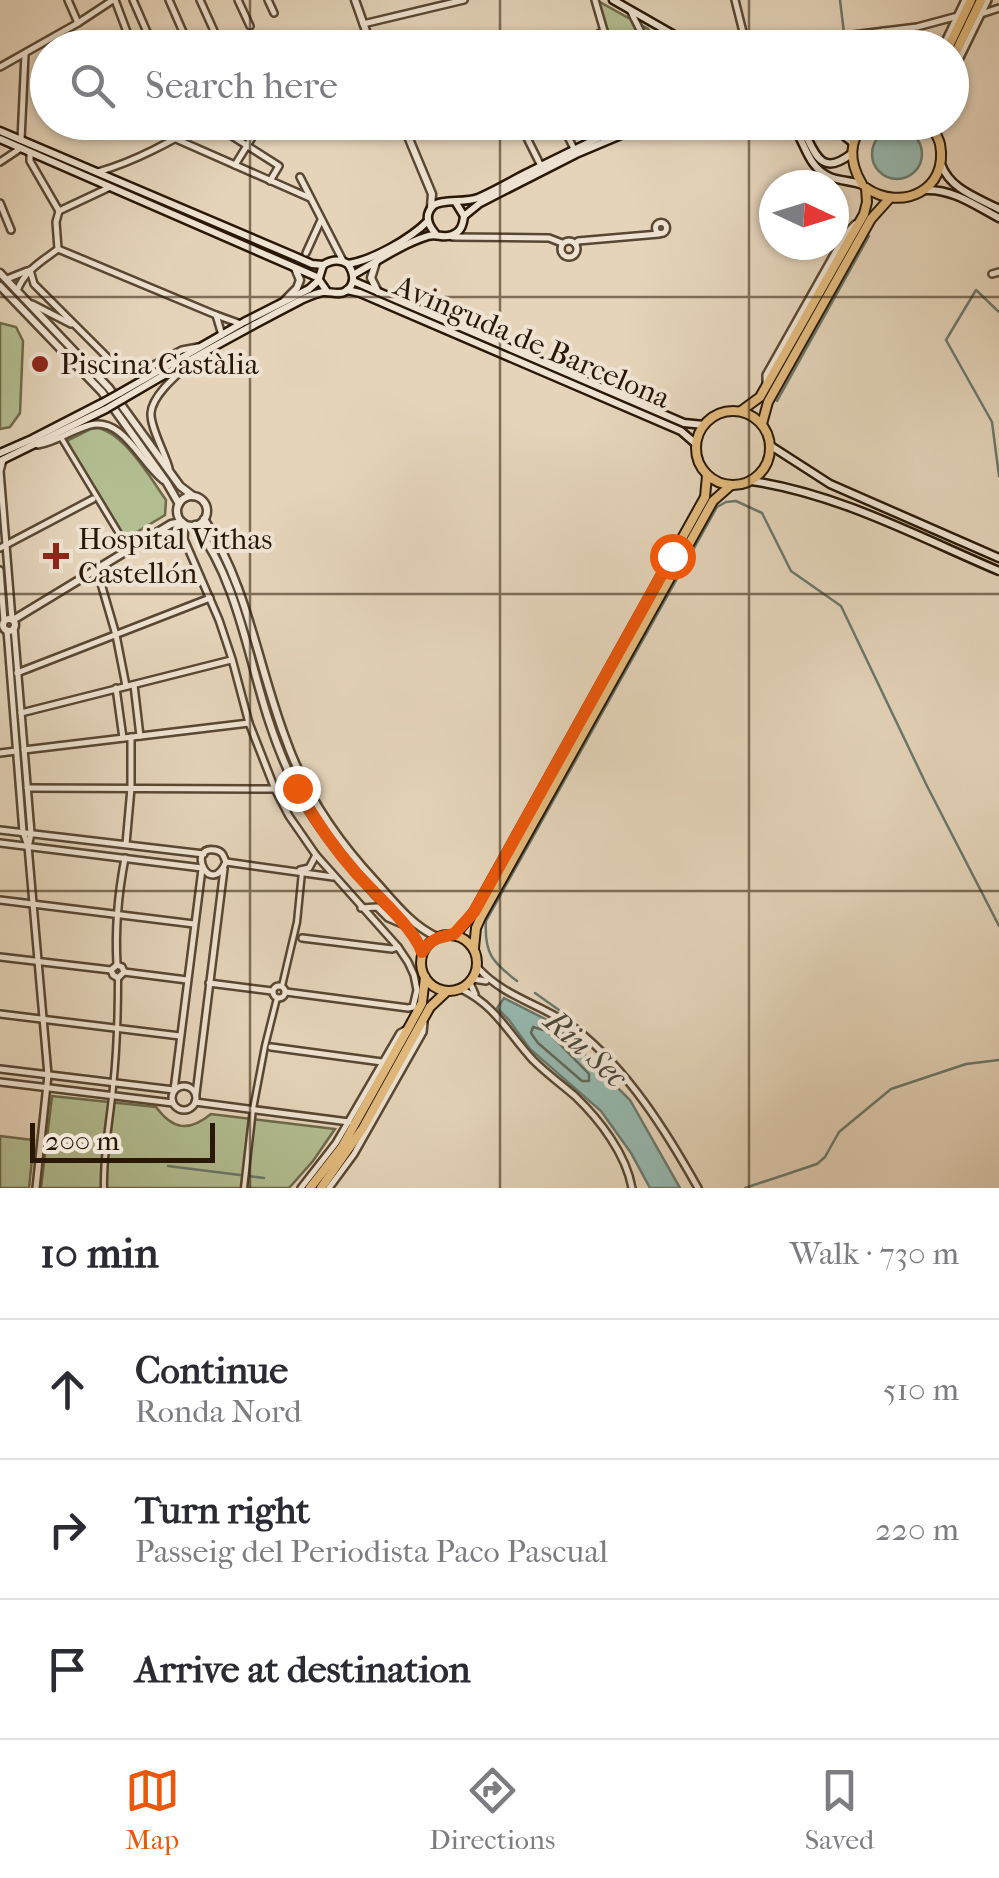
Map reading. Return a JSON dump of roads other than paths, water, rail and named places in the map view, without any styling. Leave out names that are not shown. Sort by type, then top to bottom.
[{"type":"main road","points":[[355,0],[365,30]]},
{"type":"main road","points":[[613,0],[666,30]]},
{"type":"main road","points":[[954,30],[968,0]]},
{"type":"main road","points":[[968,30],[984,0]]},
{"type":"main road","points":[[0,130],[30,152],[294,256],[327,263],[361,262],[417,232],[428,221],[432,194],[410,140]]},
{"type":"main road","points":[[0,139],[98,172],[114,183],[290,263],[336,294],[347,290],[353,278],[376,262],[420,238],[454,235],[461,229],[464,216],[456,203]]},
{"type":"main road","points":[[432,194],[456,203],[477,198],[594,140]]},
{"type":"main road","points":[[464,216],[480,203],[609,140]]},
{"type":"main road","points":[[801,140],[815,166],[829,177],[864,186],[888,199],[908,198],[924,190],[941,164]]},
{"type":"main road","points":[[808,140],[821,160],[830,164],[851,154]]},
{"type":"main road","points":[[849,140],[853,143]]},
{"type":"main road","points":[[741,411],[766,388],[864,214],[864,186],[854,170],[851,154],[855,140]]},
{"type":"main road","points":[[939,140],[946,177],[956,187],[999,210]]},
{"type":"main road","points":[[924,190],[939,189],[999,218]]},
{"type":"main road","points":[[762,424],[768,402],[864,231],[888,199]]},
{"type":"main road","points":[[431,208],[443,200]]},
{"type":"main road","points":[[428,221],[435,234]]},
{"type":"main road","points":[[346,262],[353,278]]},
{"type":"main road","name":"Avinguda de Barcelona","points":[[376,262],[371,278],[378,293]]},
{"type":"main road","points":[[285,300],[300,280],[290,263]]},
{"type":"main road","points":[[202,349],[309,289],[327,263]]},
{"type":"main road","points":[[0,272],[3,283],[90,378],[169,479],[205,504],[204,519],[238,589],[286,740],[315,803],[361,866],[420,929],[437,937]]},
{"type":"main road","name":"Avinguda de Barcelona","points":[[353,278],[378,293],[684,424],[704,425]]},
{"type":"main road","points":[[3,283],[18,290],[109,388],[169,479],[178,508],[216,561],[230,592],[267,717],[288,770],[326,836],[414,935],[422,952],[425,977],[435,988],[446,992],[461,989],[472,981],[478,968],[474,948],[454,934],[437,937],[422,952]]},
{"type":"main road","name":"Avinguda de Barcelona","points":[[347,290],[681,431],[696,444]]},
{"type":"main road","points":[[1,458],[35,446],[202,349],[327,291]]},
{"type":"main road","points":[[1,458],[104,406]]},
{"type":"main road","points":[[752,481],[770,459],[771,446],[762,424],[741,411],[712,417],[696,444],[696,456],[707,476],[719,484],[752,481],[780,485],[848,506],[999,571]]},
{"type":"main road","points":[[771,446],[830,484],[999,558]]},
{"type":"main road","points":[[454,934],[474,912],[705,497],[707,476]]},
{"type":"main road","points":[[474,948],[476,928],[495,891],[713,501],[730,486]]},
{"type":"main road","points":[[172,524],[184,497],[193,496]]},
{"type":"main road","points":[[7,627],[172,524],[204,519]]},
{"type":"main road","points":[[310,1188],[342,1146],[409,1028],[422,1003],[425,977]]},
{"type":"main road","points":[[321,1188],[363,1128],[430,1008],[446,992]]},
{"type":"street","points":[[68,0],[78,23]]},
{"type":"street","points":[[66,30],[114,0],[126,30]]},
{"type":"street","points":[[132,0],[146,30]]},
{"type":"street","points":[[169,0],[182,30]]},
{"type":"street","points":[[200,0],[214,30]]},
{"type":"street","points":[[238,0],[250,26]]},
{"type":"street","points":[[268,0],[274,14]]},
{"type":"street","points":[[363,24],[464,0]]},
{"type":"street","points":[[595,0],[604,30]]},
{"type":"street","points":[[735,0],[742,30]]},
{"type":"street","points":[[944,22],[952,28],[968,0]]},
{"type":"street","points":[[969,39],[984,0]]},
{"type":"street","points":[[981,14],[999,8]]},
{"type":"street","points":[[630,10],[640,30]]},
{"type":"street","points":[[890,30],[944,22],[958,16]]},
{"type":"street","points":[[644,30],[651,21]]},
{"type":"street","points":[[0,67],[30,51]]},
{"type":"street","points":[[0,162],[21,144],[25,54]]},
{"type":"street","points":[[98,172],[173,140]]},
{"type":"street","points":[[185,140],[310,198]]},
{"type":"street","points":[[237,140],[279,166],[270,180]]},
{"type":"street","points":[[235,165],[251,140]]},
{"type":"street","points":[[527,140],[540,166]]},
{"type":"street","points":[[569,140],[574,149]]},
{"type":"street","points":[[30,152],[30,160],[59,211],[58,249]]},
{"type":"street","points":[[59,211],[114,183],[118,166]]},
{"type":"street","points":[[300,178],[346,262]]},
{"type":"street","points":[[0,203],[11,230]]},
{"type":"street","points":[[306,253],[321,220]]},
{"type":"street","points":[[461,229],[474,238]]},
{"type":"street","points":[[575,244],[657,231]]},
{"type":"street","points":[[444,237],[549,238],[575,244]]},
{"type":"street","points":[[562,244],[562,254],[570,258],[576,253],[575,244]]},
{"type":"street","points":[[327,263],[334,246]]},
{"type":"street","points":[[3,283],[30,270],[58,249]]},
{"type":"street","points":[[58,249],[241,324]]},
{"type":"street","points":[[18,290],[30,270]]},
{"type":"street","points":[[30,270],[34,284],[128,374],[138,373],[182,350],[202,349]]},
{"type":"street","points":[[30,304],[78,328]]},
{"type":"street","points":[[216,315],[222,335]]},
{"type":"street","points":[[169,479],[151,414],[173,378],[202,349]]},
{"type":"street","points":[[35,446],[55,442],[96,424],[109,426],[122,433],[144,463],[169,479]]},
{"type":"street","points":[[62,438],[129,550]]},
{"type":"street","points":[[1,458],[9,605],[7,641],[17,714],[48,1075],[36,1188]]},
{"type":"street","points":[[3,547],[95,498]]},
{"type":"street","points":[[184,540],[188,524]]},
{"type":"street","points":[[158,533],[169,531],[184,540],[210,598],[249,723],[289,816],[326,868],[398,947],[408,962],[417,990],[408,1008],[276,986],[272,991]]},
{"type":"street","points":[[0,570],[9,605],[28,613]]},
{"type":"street","points":[[100,580],[140,736]]},
{"type":"street","points":[[18,673],[210,598]]},
{"type":"street","points":[[7,627],[18,673],[17,714]]},
{"type":"street","points":[[0,718],[232,660]]},
{"type":"street","points":[[116,688],[123,738]]},
{"type":"street","points":[[0,753],[249,723]]},
{"type":"street","points":[[126,846],[132,788],[131,738]]},
{"type":"street","points":[[20,751],[27,788],[27,833]]},
{"type":"street","points":[[27,788],[275,789]]},
{"type":"street","points":[[0,830],[204,854]]},
{"type":"street","points":[[0,842],[202,868],[209,874],[217,874],[225,866],[334,877]]},
{"type":"street","points":[[210,850],[218,850],[224,855],[225,866],[196,1098],[185,1110],[173,1103],[172,1096],[201,861],[210,850]]},
{"type":"street","points":[[309,868],[316,855]]},
{"type":"street","points":[[118,978],[113,976],[125,858]]},
{"type":"street","points":[[299,872],[326,868]]},
{"type":"street","points":[[317,874],[326,868]]},
{"type":"street","points":[[272,991],[273,996],[283,997],[298,937],[299,872]]},
{"type":"street","points":[[0,900],[194,924]]},
{"type":"street","points":[[360,908],[377,907],[402,924]]},
{"type":"street","points":[[298,937],[398,947]]},
{"type":"street","points":[[0,956],[122,967],[124,972]]},
{"type":"street","points":[[478,968],[489,981],[576,1029],[641,1097],[698,1188]]},
{"type":"street","points":[[124,972],[188,980]]},
{"type":"street","points":[[104,1188],[103,1164],[118,1028],[118,978],[124,972]]},
{"type":"street","points":[[476,996],[472,981],[489,981]]},
{"type":"street","points":[[210,983],[272,991]]},
{"type":"street","points":[[461,989],[495,1012],[536,1062],[577,1098],[621,1156],[632,1188]]},
{"type":"street","points":[[244,1188],[253,1109],[277,998]]},
{"type":"street","points":[[0,1014],[180,1036]]},
{"type":"street","points":[[329,1188],[377,1116],[423,1032],[425,1016]]},
{"type":"street","points":[[301,1188],[349,1122],[400,1034],[409,1028]]},
{"type":"street","points":[[268,1047],[383,1063]]},
{"type":"street","points":[[0,1069],[174,1090],[182,1085],[190,1087],[196,1098]]},
{"type":"street","points":[[0,1082],[173,1103]]},
{"type":"street","points":[[196,1098],[349,1122]]},
{"type":"water","points":[[876,140],[918,140],[920,164],[907,177],[887,177],[874,164],[872,154]]},
{"type":"water","points":[[504,998],[553,1023],[630,1100],[680,1188],[650,1188],[601,1111],[530,1049],[497,1008]]},
{"type":"waterway","points":[[840,0],[844,30]]},
{"type":"waterway","points":[[777,401],[869,236]]},
{"type":"waterway","points":[[999,312],[976,290],[946,340],[992,422],[999,476]]},
{"type":"waterway","points":[[517,981],[491,956],[486,921],[717,507],[726,502],[736,501],[762,513],[791,571],[841,606],[999,926]]},
{"type":"waterway","name":"Riu Sec","points":[[535,993],[566,1015]]},
{"type":"waterway","points":[[745,1188],[817,1164],[839,1132],[891,1089],[966,1064],[999,1060]]},
{"type":"waterway","name":"Riu Sec","points":[[616,1074],[617,1087]]},
{"type":"waterway","points":[[168,1166],[264,1178]]},
{"type":"place","name":"Piscina Castàlia","points":[[40,364]]},
{"type":"place","name":"Hospital Vithas Castellón","points":[[56,556]]}]
